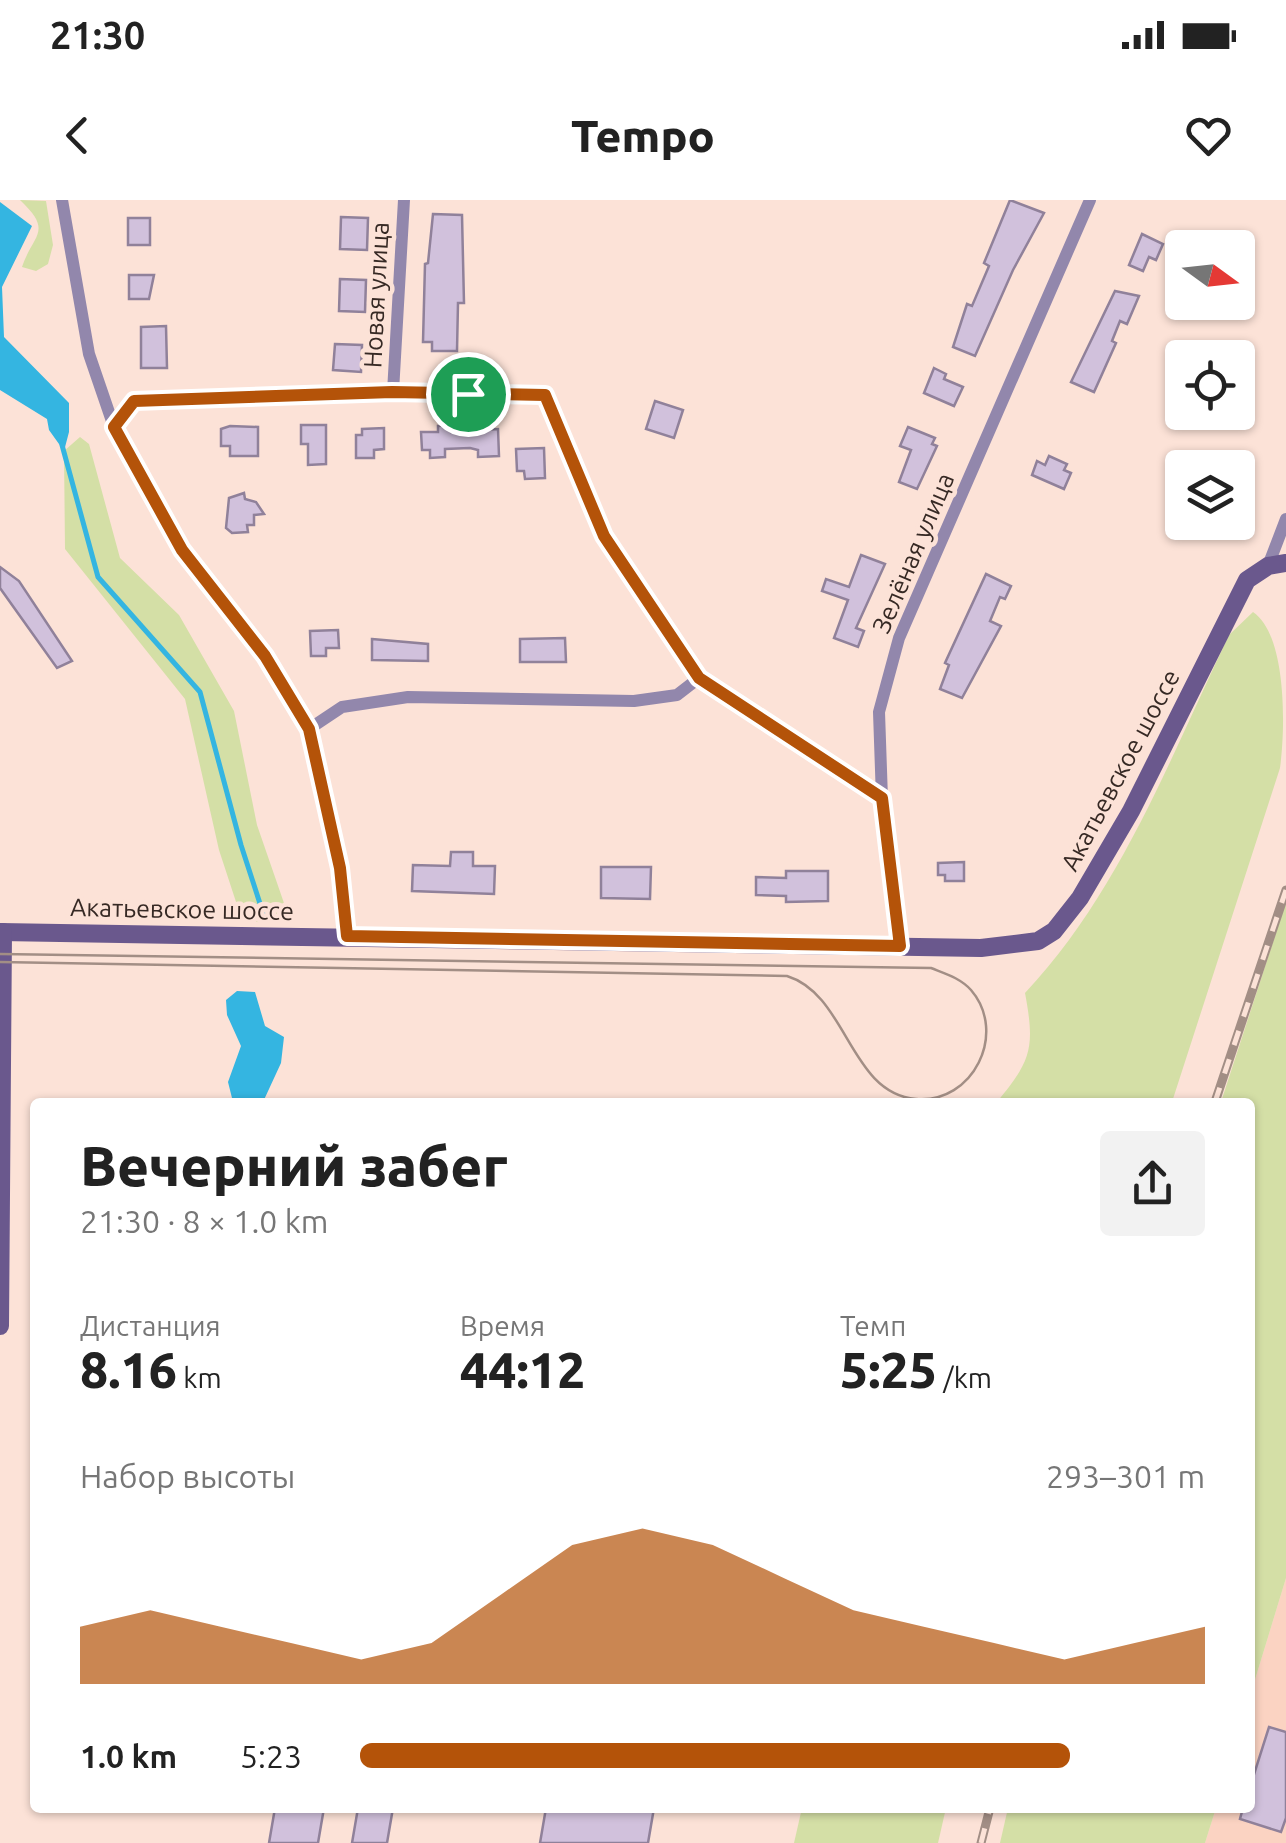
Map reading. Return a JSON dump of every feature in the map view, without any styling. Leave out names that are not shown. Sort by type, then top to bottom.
[{"type":"main road","name":"Акатьевское шоссе","points":[[2,932],[1016,946],[1054,931],[1080,898],[1131,811],[1246,580],[1277,564]]},
{"type":"main road","points":[[0,1326],[2,932]]},
{"type":"street","points":[[62,200],[89,354],[114,427],[182,550],[265,656],[309,729],[340,868],[347,936]]},
{"type":"street","name":"Новая улица","points":[[392,392],[404,200]]},
{"type":"street","name":"Зелёная улица","points":[[900,946],[882,798],[879,712],[899,638],[1090,200]]},
{"type":"street","name":"Новая улица","points":[[114,427],[134,401],[392,392],[545,395],[604,536],[699,678],[882,798]]},
{"type":"street","points":[[1277,564],[1286,518]]},
{"type":"street","points":[[309,729],[342,707],[408,698],[634,701],[678,695],[699,678]]},
{"type":"shaded area","points":[[1286,1578],[1286,1843],[1205,1843],[1214,1813],[1255,1813],[1255,1680]]},
{"type":"green space","points":[[20,200],[46,201],[53,245],[48,264],[36,271],[22,267],[38,227]]},
{"type":"green space","points":[[80,437],[89,444],[120,558],[179,615],[234,711],[257,825],[285,906],[274,923],[257,922],[238,908],[219,850],[185,699],[65,549],[64,451]]},
{"type":"green space","points":[[1253,612],[1272,639],[1283,705],[1280,768],[1173,1098],[1000,1098],[1018,1075],[1028,1052],[1030,1027],[1025,993],[1059,954],[1116,868],[1164,776],[1229,635]]},
{"type":"green space","points":[[1286,902],[1286,1578],[1255,1680],[1255,1098],[1222,1098]]},
{"type":"green space","points":[[801,1813],[945,1813],[938,1843],[794,1843]]},
{"type":"green space","points":[[1007,1813],[1214,1813],[1205,1843],[1000,1843]]},
{"type":"water","points":[[0,202],[32,226],[2,287],[4,337],[69,403],[69,432],[64,451],[49,430],[47,419],[0,390]]},
{"type":"water","points":[[237,991],[255,992],[265,1026],[284,1037],[281,1063],[265,1098],[232,1098],[228,1082],[241,1046],[227,1015],[226,1000]]},
{"type":"building","points":[[1010,200],[1044,213],[1013,270],[975,356],[953,347],[967,304],[972,306],[989,266],[984,263]]},
{"type":"building","points":[[433,214],[462,215],[464,303],[458,303],[457,351],[432,351],[432,342],[423,342],[425,264]]},
{"type":"building","points":[[341,217],[368,218],[367,250],[340,249]]},
{"type":"building","points":[[128,218],[150,218],[150,245],[128,245]]},
{"type":"building","points":[[1142,234],[1163,244],[1156,260],[1149,257],[1143,271],[1129,265]]},
{"type":"building","points":[[129,275],[154,275],[149,299],[129,299]]},
{"type":"building","points":[[340,279],[366,280],[365,312],[339,311]]},
{"type":"building","points":[[1115,291],[1139,296],[1127,324],[1120,321],[1112,341],[1116,343],[1094,392],[1071,382]]},
{"type":"building","points":[[166,326],[167,368],[141,368],[141,327]]},
{"type":"building","points":[[335,344],[362,345],[361,372],[333,370]]},
{"type":"building","points":[[934,368],[946,374],[944,379],[963,387],[954,406],[924,393]]},
{"type":"building","points":[[655,401],[683,410],[674,438],[646,429]]},
{"type":"building","points":[[301,425],[326,425],[326,464],[308,465],[308,444],[301,444]]},
{"type":"building","points":[[450,425],[451,432],[498,429],[499,456],[478,457],[478,450],[470,448],[445,449],[445,457],[430,458],[430,450],[422,450],[421,432],[438,432],[438,426]]},
{"type":"building","points":[[258,427],[258,456],[230,456],[230,446],[221,446],[221,429]]},
{"type":"building","points":[[908,427],[935,438],[932,444],[937,446],[917,489],[899,482],[911,450],[900,446]]},
{"type":"building","points":[[384,428],[384,449],[374,450],[374,458],[356,458],[356,435],[362,435],[362,429]]},
{"type":"building","points":[[544,448],[545,478],[525,479],[524,471],[517,471],[516,449]]},
{"type":"building","points":[[1049,456],[1067,464],[1064,470],[1071,473],[1064,489],[1032,475],[1037,461],[1045,465]]},
{"type":"building","points":[[244,493],[245,499],[256,502],[264,514],[254,515],[254,525],[247,525],[248,532],[232,533],[226,528],[229,498]]},
{"type":"building","points":[[861,555],[885,564],[856,628],[864,631],[858,647],[834,638],[848,600],[822,591],[826,579],[849,587]]},
{"type":"building","points":[[0,567],[19,581],[72,661],[57,668],[0,588]]},
{"type":"building","points":[[986,574],[1011,586],[1005,599],[1000,597],[990,621],[1001,626],[962,698],[940,689],[949,665],[945,663]]},
{"type":"building","points":[[338,630],[339,648],[326,648],[326,656],[311,656],[310,631]]},
{"type":"building","points":[[565,638],[566,662],[520,662],[520,639]]},
{"type":"building","points":[[372,639],[428,644],[428,661],[372,660]]},
{"type":"building","points":[[451,852],[473,852],[473,866],[495,866],[494,894],[412,891],[413,865],[450,866]]},
{"type":"building","points":[[964,862],[964,881],[945,881],[945,875],[938,875],[938,863]]},
{"type":"building","points":[[601,867],[651,867],[650,899],[601,898]]},
{"type":"building","points":[[786,871],[828,871],[828,901],[786,902],[786,896],[756,895],[756,877],[786,878]]},
{"type":"building","points":[[1269,1727],[1286,1732],[1286,1818],[1281,1832],[1240,1819],[1242,1813],[1255,1813],[1255,1771]]},
{"type":"building","points":[[274,1813],[323,1813],[318,1843],[269,1843]]},
{"type":"building","points":[[357,1813],[392,1813],[387,1843],[352,1843]]},
{"type":"building","points":[[545,1813],[653,1813],[648,1843],[540,1843]]},
{"type":"waterway","points":[[62,445],[98,577],[200,692],[265,919]]},
{"type":"tram line","points":[[0,954],[931,968],[971,990],[982,1007],[986,1026],[985,1045],[968,1078],[936,1098]]},
{"type":"tram line","points":[[0,962],[787,976],[807,986],[823,1002],[876,1080],[894,1093],[912,1098]]},
{"type":"railway","points":[[1216,1098],[1286,890]]},
{"type":"railway","points":[[981,1843],[989,1813]]},
{"type":"route","points":[[392,392],[468,394],[545,395],[604,536],[699,678],[882,798],[900,946],[347,936],[340,868],[309,729],[265,656],[182,550],[114,427],[134,401],[392,392]]}]
